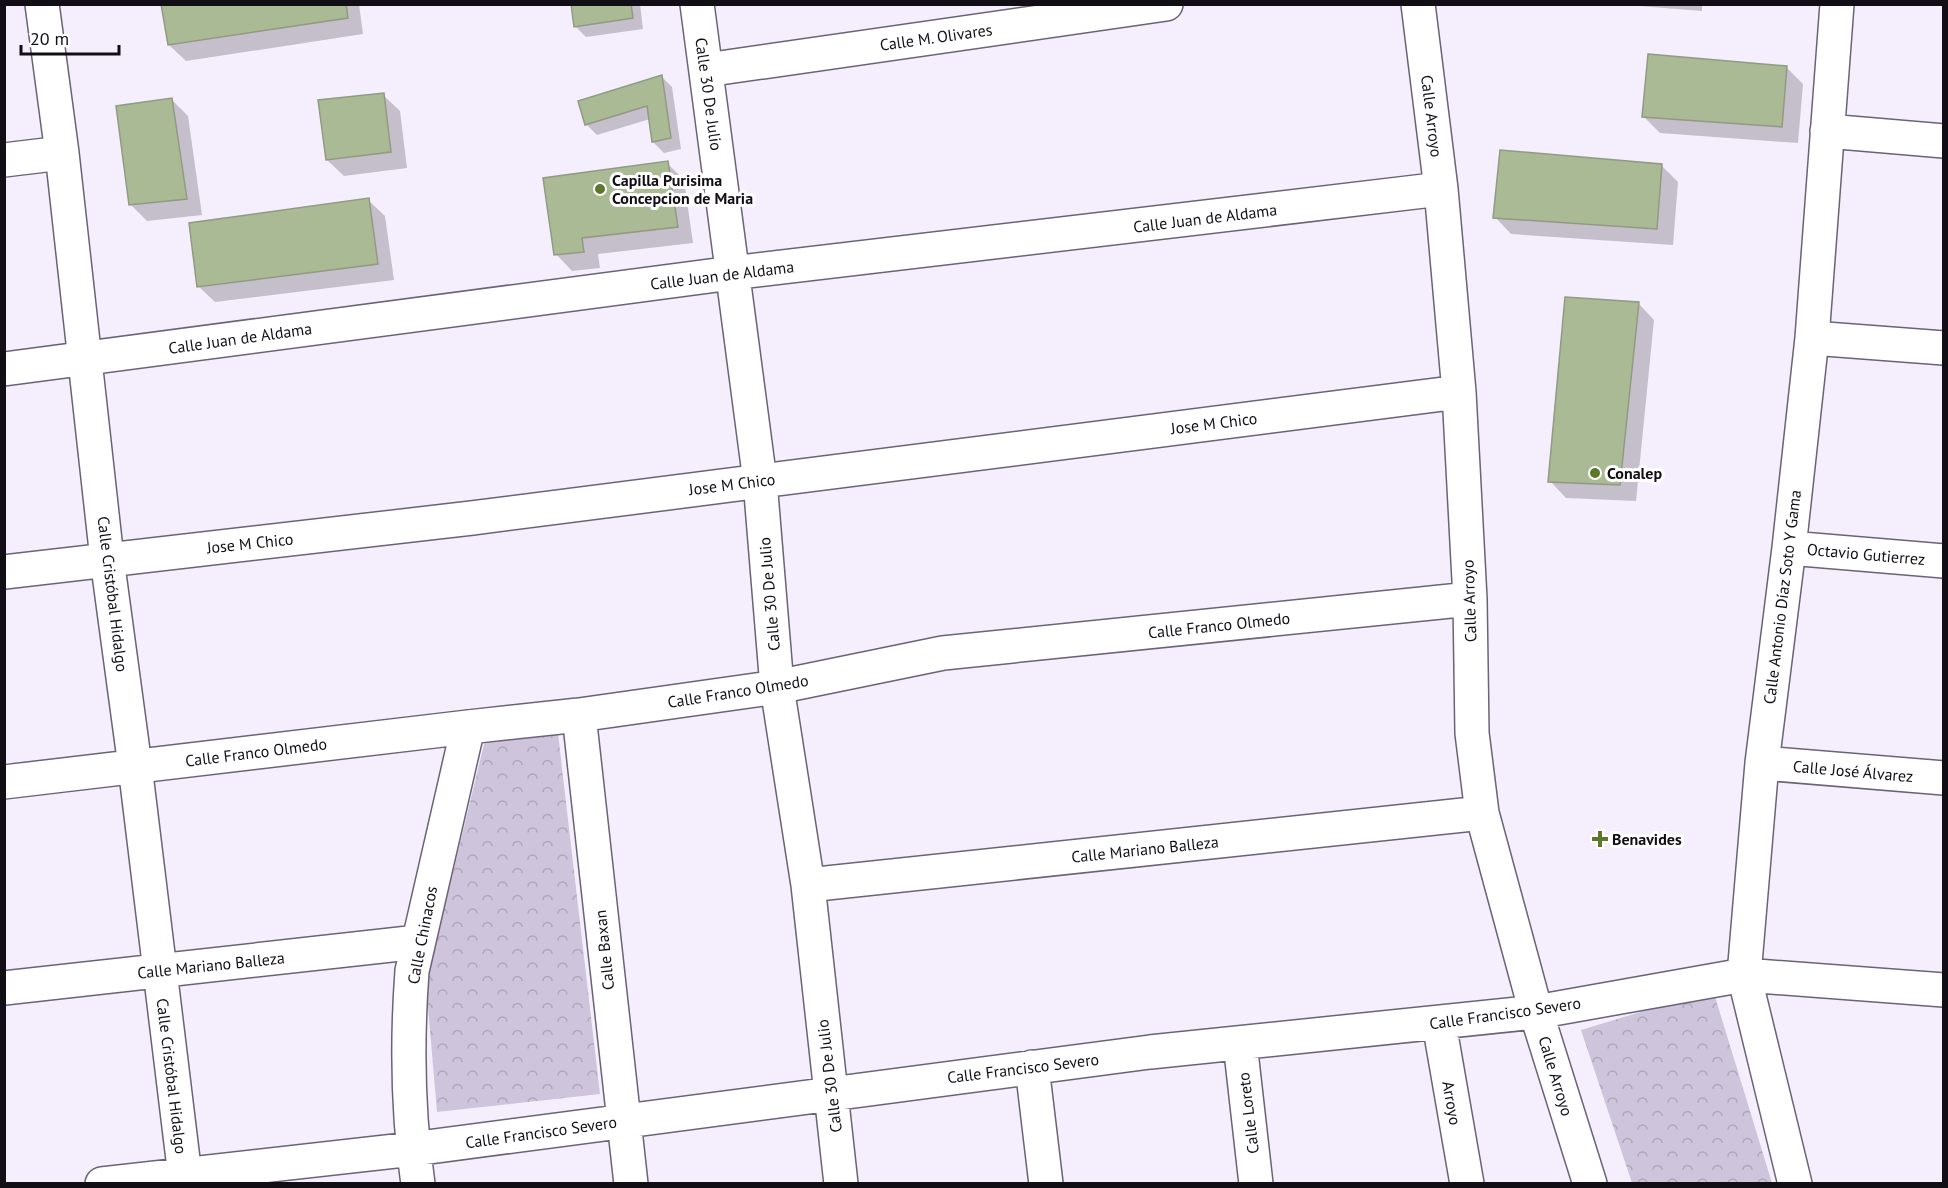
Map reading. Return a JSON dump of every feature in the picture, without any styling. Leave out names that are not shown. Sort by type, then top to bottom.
[{"type":"street","name":"Calle Cristóbal Hidalgo","points":[[42,4],[62,153],[107,559],[135,766],[185,1178]]},
{"type":"street","name":"Calle 30 De Julio","points":[[697,4],[760,481],[777,687],[808,885],[841,1184]]},
{"type":"street","name":"Calle M. Olivares","points":[[706,70],[1166,4]]},
{"type":"street","name":"Calle Arroyo","points":[[1418,4],[1441,189],[1459,392],[1470,599],[1472,733],[1482,813],[1536,1012],[1590,1184]]},
{"type":"street","name":"Calle Antonio Díaz Soto Y Gama","points":[[1795,1183],[1744,975],[1762,763],[1812,338],[1837,4]]},
{"type":"street","points":[[1827,132],[1944,141]]},
{"type":"street","points":[[4,160],[62,153]]},
{"type":"street","name":"Calle Juan de Aldama","points":[[4,369],[732,273],[1441,189]]},
{"type":"street","points":[[1812,338],[1944,348]]},
{"type":"street","name":"Jose M Chico","points":[[4,572],[472,518],[1459,392]]},
{"type":"street","name":"Octavio Gutierrez","points":[[1789,548],[1944,561]]},
{"type":"street","name":"Calle Franco Olmedo","points":[[4,782],[579,716],[777,687],[943,653],[1470,599]]},
{"type":"street","name":"Calle Baxan","points":[[579,716],[631,1184]]},
{"type":"street","name":"Calle Chinacos","points":[[418,1184],[413,1149],[409,1012],[412,971],[468,727]]},
{"type":"street","name":"Calle José Álvarez","points":[[1762,763],[1944,778]]},
{"type":"street","name":"Calle Mariano Balleza","points":[[808,885],[1482,813]]},
{"type":"street","name":"Calle Mariano Balleza","points":[[4,988],[418,942]]},
{"type":"street","name":"Calle Francisco Severo","points":[[102,1184],[185,1178],[1240,1042],[1536,1012],[1744,975],[1944,990]]},
{"type":"street","name":"Arroyo","points":[[1439,1023],[1467,1184]]},
{"type":"street","name":"Calle Loreto","points":[[1240,1042],[1256,1184]]},
{"type":"street","points":[[1032,1067],[1046,1184]]},
{"type":"street","points":[[1795,1183],[1802,1184]]},
{"type":"green space","points":[[557,725],[600,1094],[437,1112],[426,984],[486,736]]},
{"type":"green space","points":[[1713,990],[1772,1183],[1632,1183],[1581,1030]]},
{"type":"building","points":[[161,4],[346,4],[348,18],[168,45]]},
{"type":"building","points":[[571,4],[631,4],[633,18],[574,27]]},
{"type":"building","points":[[1648,54],[1787,66],[1782,127],[1642,117]]},
{"type":"building","points":[[662,75],[671,138],[652,142],[647,106],[585,125],[578,101]]},
{"type":"building","points":[[384,93],[391,152],[326,160],[318,100]]},
{"type":"building","points":[[172,98],[187,199],[129,205],[116,106]]},
{"type":"building","points":[[1500,150],[1662,164],[1657,229],[1493,218]]},
{"type":"building","points":[[668,161],[678,227],[582,238],[584,252],[554,255],[543,178]]},
{"type":"building","points":[[369,198],[378,264],[197,287],[189,223]]},
{"type":"building","points":[[1565,297],[1639,302],[1620,485],[1548,482]]},
{"type":"place","name":"Capilla Purisima Concepcion de Maria","points":[[600,189]]},
{"type":"place","name":"Conalep","points":[[1595,473]]},
{"type":"place","name":"Benavides","points":[[1600,839]]}]
